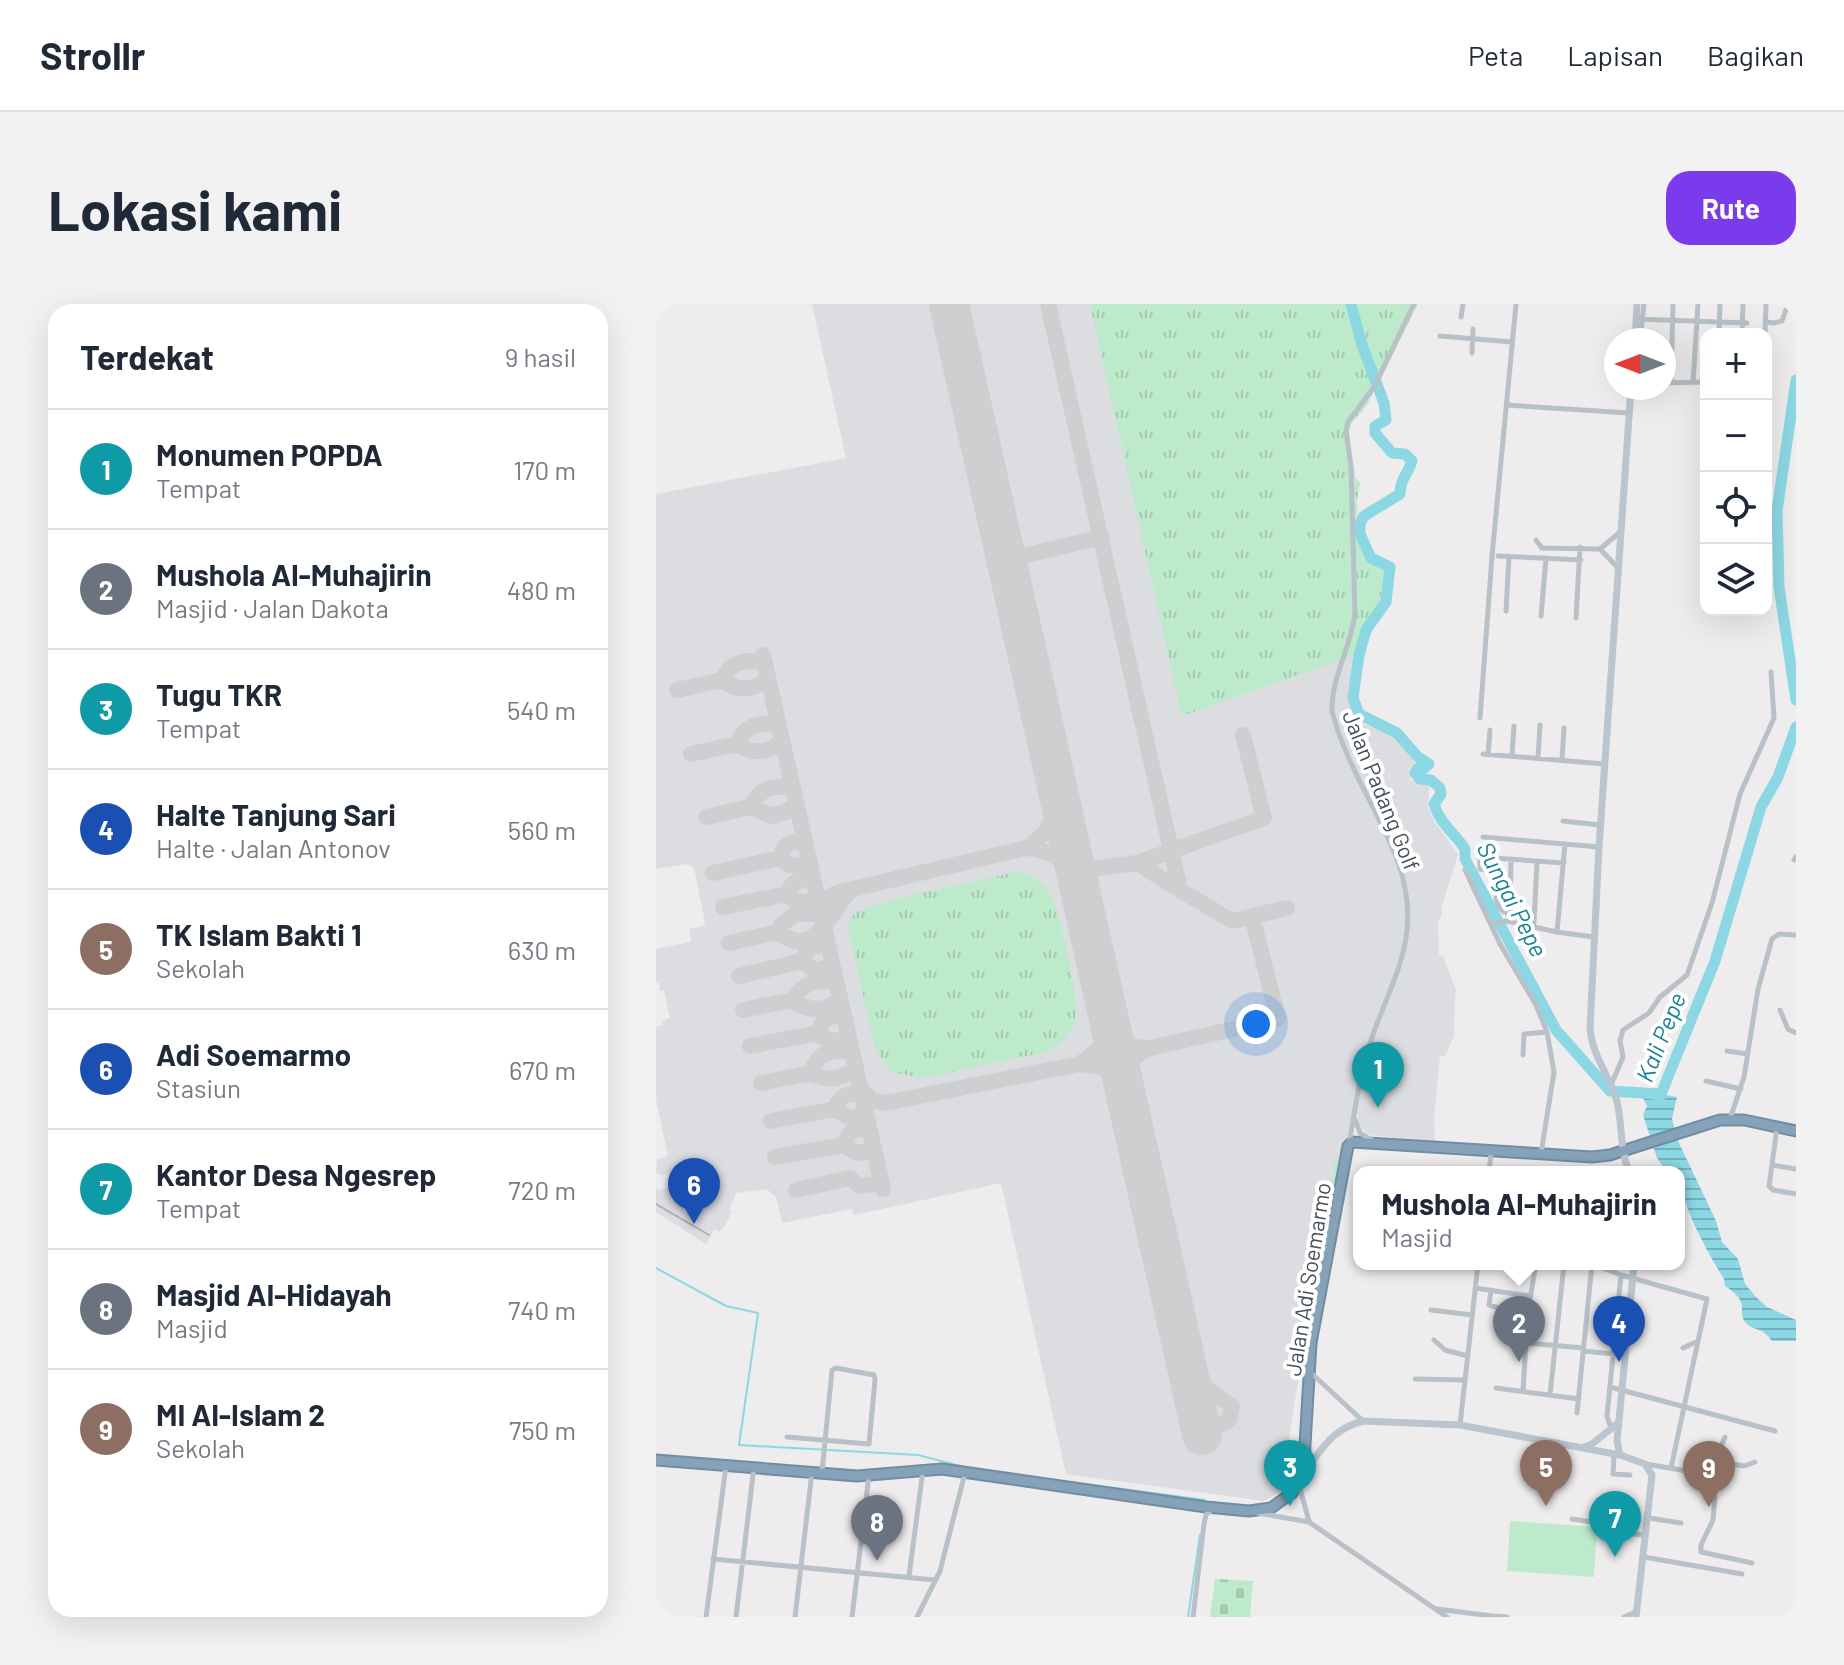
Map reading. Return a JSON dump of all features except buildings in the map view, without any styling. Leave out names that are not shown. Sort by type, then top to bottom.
[{"type":"highway","points":[[1352,1139],[1601,1157],[1698,1125],[1730,1120],[1796,1131]]},
{"type":"highway","name":"Jalan Adi Soemarmo","points":[[1299,1480],[1304,1461],[1313,1333],[1352,1139]]},
{"type":"highway","name":"Jalan Adi Soemarmo","points":[[1344,1169],[1352,1153],[1374,1142]]},
{"type":"highway","points":[[656,1460],[817,1473],[869,1475],[923,1470],[965,1473],[1249,1511],[1271,1508],[1280,1503],[1292,1493],[1299,1480]]},
{"type":"main road","points":[[1637,304],[1639,328]]},
{"type":"main road","points":[[1627,1166],[1621,1151],[1617,1101],[1591,1042],[1593,937],[1630,400]]},
{"type":"main road","points":[[1617,1455],[1615,1426],[1634,1270]]},
{"type":"main road","points":[[1299,1480],[1325,1443],[1348,1426],[1363,1421],[1460,1425],[1617,1455],[1645,1464],[1652,1475],[1636,1614]]},
{"type":"main road","points":[[1574,1447],[1592,1444],[1615,1426]]},
{"type":"street","name":"Jalan Padang Golf","points":[[1352,1139],[1354,1114],[1368,1050],[1401,964],[1407,936],[1406,895],[1398,862],[1332,711],[1333,689],[1351,638],[1355,614],[1351,467],[1346,431],[1348,422],[1380,376],[1414,304]]},
{"type":"street","points":[[1461,317],[1463,304]]},
{"type":"street","points":[[1480,718],[1516,304]]},
{"type":"street","points":[[1644,304],[1639,319],[1745,323]]},
{"type":"street","points":[[1672,328],[1673,304]]},
{"type":"street","points":[[1693,383],[1698,304]]},
{"type":"street","points":[[1719,328],[1720,304]]},
{"type":"street","points":[[1743,304],[1744,328]]},
{"type":"street","points":[[1765,328],[1766,304]]},
{"type":"street","points":[[1765,322],[1782,321],[1788,304]]},
{"type":"street","points":[[1472,353],[1473,329]]},
{"type":"street","points":[[1440,336],[1512,342]]},
{"type":"street","points":[[1676,383],[1700,382]]},
{"type":"street","points":[[1506,405],[1629,413]]},
{"type":"street","points":[[1600,549],[1621,532]]},
{"type":"street","points":[[1536,540],[1542,548],[1600,549],[1618,569]]},
{"type":"street","points":[[1576,618],[1580,547]]},
{"type":"street","points":[[1498,556],[1581,560]]},
{"type":"street","points":[[1506,611],[1509,556]]},
{"type":"street","points":[[1541,616],[1546,558]]},
{"type":"street","points":[[1611,1087],[1623,1057],[1620,1041],[1623,1030],[1649,1013],[1660,997],[1687,975],[1712,903],[1740,794],[1774,718],[1771,672]]},
{"type":"street","points":[[1538,758],[1540,725]]},
{"type":"street","points":[[1512,756],[1514,726]]},
{"type":"street","points":[[1562,760],[1564,728]]},
{"type":"street","points":[[1490,730],[1486,755],[1605,764]]},
{"type":"street","points":[[1563,821],[1600,825]]},
{"type":"street","points":[[1483,837],[1599,847]]},
{"type":"street","points":[[1557,932],[1565,844]]},
{"type":"street","points":[[1564,863],[1480,857],[1479,867],[1496,872],[1494,899],[1510,916],[1557,932],[1593,937]]},
{"type":"street","points":[[1510,916],[1511,859]]},
{"type":"street","points":[[1534,925],[1537,861]]},
{"type":"street","points":[[1465,870],[1498,923],[1547,1032],[1554,1072],[1541,1154]]},
{"type":"street","points":[[1498,923],[1534,925]]},
{"type":"street","points":[[1730,1120],[1741,1089],[1758,989],[1772,939],[1779,934],[1796,935]]},
{"type":"street","points":[[1780,1010],[1788,1029],[1796,1033]]},
{"type":"street","points":[[1523,1055],[1524,1034],[1547,1032]]},
{"type":"street","points":[[1727,1051],[1748,1054]]},
{"type":"street","points":[[1706,1081],[1741,1089]]},
{"type":"street","points":[[1354,1114],[1360,1133],[1374,1142]]},
{"type":"street","points":[[1777,1127],[1770,1189],[1796,1194]]},
{"type":"street","points":[[1490,1166],[1492,1151]]},
{"type":"street","points":[[1772,1165],[1796,1169]]},
{"type":"street","points":[[1460,1425],[1477,1270]]},
{"type":"street","points":[[1523,1391],[1526,1343],[1523,1340],[1535,1270]]},
{"type":"street","points":[[1550,1395],[1563,1270]]},
{"type":"street","points":[[1577,1413],[1592,1270]]},
{"type":"street","points":[[1608,1270],[1706,1297],[1708,1302],[1671,1468]]},
{"type":"street","points":[[1615,1426],[1607,1416],[1621,1275]]},
{"type":"street","points":[[1475,1288],[1530,1296]]},
{"type":"street","points":[[1619,1289],[1632,1291]]},
{"type":"street","points":[[1491,1290],[1489,1305],[1509,1311],[1514,1307],[1517,1294]]},
{"type":"street","points":[[1431,1310],[1472,1315]]},
{"type":"street","points":[[1434,1340],[1449,1353],[1468,1356]]},
{"type":"street","points":[[1683,1348],[1699,1341]]},
{"type":"street","points":[[1526,1343],[1624,1355]]},
{"type":"street","points":[[787,1437],[824,1445],[870,1443],[875,1380],[871,1373],[832,1370],[824,1445],[795,1617]]},
{"type":"street","points":[[1309,1372],[1363,1421]]},
{"type":"street","points":[[1415,1379],[1465,1380]]},
{"type":"street","points":[[1610,1387],[1775,1431]]},
{"type":"street","points":[[1496,1388],[1579,1399]]},
{"type":"street","points":[[1725,1437],[1715,1461],[1705,1473],[1703,1488],[1715,1497],[1713,1520],[1701,1545],[1701,1552],[1752,1563]]},
{"type":"street","points":[[1617,1455],[1612,1472],[1630,1475]]},
{"type":"street","points":[[1715,1461],[1744,1466],[1755,1462]]},
{"type":"street","points":[[1645,1464],[1705,1473]]},
{"type":"street","points":[[706,1617],[726,1466]]},
{"type":"street","points":[[736,1617],[754,1467]]},
{"type":"street","points":[[909,1576],[923,1470]]},
{"type":"street","points":[[917,1617],[940,1571],[965,1473]]},
{"type":"street","points":[[852,1617],[869,1475]]},
{"type":"street","points":[[1299,1480],[1309,1522]]},
{"type":"street","points":[[1193,1617],[1206,1507]]},
{"type":"street","points":[[1249,1511],[1309,1522],[1447,1617]]},
{"type":"street","points":[[1649,1518],[1681,1523]]},
{"type":"street","points":[[1572,1519],[1605,1524],[1608,1532],[1647,1535]]},
{"type":"street","points":[[1644,1557],[1742,1574]]},
{"type":"street","points":[[713,1559],[802,1565],[935,1580]]},
{"type":"street","points":[[1434,1608],[1507,1617]]},
{"type":"street","points":[[1624,1617],[1636,1614]]},
{"type":"shaded area","points":[[812,304],[1418,304],[1367,405],[1351,424],[1349,432],[1355,477],[1360,483],[1357,500],[1359,538],[1368,542],[1367,550],[1371,556],[1386,563],[1388,578],[1368,641],[1360,641],[1348,697],[1355,722],[1393,733],[1417,760],[1409,771],[1411,780],[1429,785],[1428,807],[1434,821],[1458,854],[1438,921],[1439,955],[1443,956],[1457,993],[1454,1036],[1445,1056],[1440,1056],[1435,1142],[1370,1135],[1360,1127],[1357,1113],[1352,1113],[1343,1161],[1335,1161],[1302,1341],[1281,1491],[1265,1501],[1066,1474],[1001,1183],[854,1215],[852,1209],[782,1223],[776,1197],[767,1189],[736,1193],[725,1225],[719,1232],[714,1229],[706,1244],[656,1212],[656,1188],[671,1187],[672,1173],[660,1175],[656,1172],[657,1159],[668,1156],[656,1099],[656,1027],[670,1018],[664,991],[660,991],[659,983],[656,983],[656,949],[691,942],[689,929],[704,926],[705,922],[694,868],[687,864],[656,869],[656,494],[846,458]]},
{"type":"green space","points":[[1090,304],[1418,304],[1367,405],[1351,424],[1349,432],[1355,477],[1360,483],[1357,500],[1359,538],[1368,542],[1367,550],[1371,556],[1386,563],[1384,593],[1375,622],[1368,641],[1360,641],[1357,654],[1182,716]]},
{"type":"green space","points":[[1016,872],[1033,877],[1044,885],[1052,898],[1074,995],[1075,1021],[1070,1031],[1060,1043],[1046,1052],[922,1078],[891,1072],[875,1047],[848,927],[850,919],[856,912],[895,899]]},
{"type":"green space","points":[[1335,1160],[1343,1161],[1303,1376],[1297,1374]]},
{"type":"green space","points":[[1510,1521],[1597,1527],[1594,1577],[1507,1571]]},
{"type":"green space","points":[[1215,1579],[1253,1581],[1250,1617],[1210,1617]]},
{"type":"water","points":[[1639,1090],[1677,1097],[1672,1119],[1679,1143],[1716,1221],[1722,1242],[1738,1259],[1745,1284],[1756,1297],[1767,1307],[1796,1320],[1796,1341],[1772,1341],[1746,1323],[1741,1302],[1725,1286],[1685,1200],[1685,1166],[1663,1166],[1657,1158],[1643,1115],[1647,1106]]},
{"type":"waterway","name":"Sungai Pepe","points":[[1351,304],[1362,345],[1384,403],[1386,420],[1375,426],[1375,433],[1392,453],[1405,454],[1412,461],[1400,494],[1364,516],[1360,524],[1360,534],[1371,558],[1390,567],[1386,602],[1366,630],[1359,655],[1353,698],[1359,714],[1397,733],[1418,757],[1429,764],[1423,769],[1418,768],[1415,773],[1420,779],[1431,780],[1440,788],[1441,794],[1434,804],[1437,811],[1465,849],[1465,859],[1556,1030],[1610,1091],[1659,1094]]},
{"type":"waterway","name":"Kali Pepe","points":[[1796,380],[1777,511],[1779,587],[1796,700]]},
{"type":"waterway","name":"Kali Pepe","points":[[1659,1099],[1715,961],[1761,807],[1778,777],[1796,727]]},
{"type":"waterway","points":[[656,1268],[726,1306],[758,1313],[739,1445],[918,1455],[972,1469]]},
{"type":"waterway","points":[[1010,1474],[1205,1500],[1205,1505]]},
{"type":"waterway","points":[[1188,1617],[1200,1535]]},
{"type":"taxiway","points":[[1048,304],[1180,890],[1232,921],[1287,908]]},
{"type":"taxiway","points":[[1006,560],[1102,537]]},
{"type":"taxiway","points":[[763,655],[883,1189]]},
{"type":"taxiway","points":[[722,680],[729,669],[739,663],[765,663]]},
{"type":"taxiway","points":[[677,690],[722,680],[734,687],[745,688],[768,678]]},
{"type":"taxiway","points":[[737,744],[744,732],[754,726],[779,726]]},
{"type":"taxiway","points":[[1137,863],[1264,818],[1243,735]]},
{"type":"taxiway","points":[[691,754],[737,744],[748,750],[760,751],[782,741]]},
{"type":"taxiway","points":[[750,807],[768,789],[793,789]]},
{"type":"taxiway","points":[[819,907],[828,897],[840,892],[1026,848],[1049,826],[1059,796]]},
{"type":"taxiway","points":[[706,817],[750,807],[772,816],[788,811],[796,803]]},
{"type":"taxiway","points":[[805,842],[788,844],[780,858],[793,866],[809,862]]},
{"type":"taxiway","points":[[1026,848],[1044,851],[1058,858],[1070,869],[1079,885]]},
{"type":"taxiway","points":[[713,873],[780,858]]},
{"type":"taxiway","points":[[1076,871],[1137,863],[1180,890]]},
{"type":"taxiway","points":[[813,879],[797,882],[787,894],[801,902],[817,897]]},
{"type":"taxiway","points":[[821,914],[795,914],[782,924],[778,932],[791,940],[802,941],[812,937],[821,930],[851,890]]},
{"type":"taxiway","points":[[723,907],[787,894]]},
{"type":"taxiway","points":[[1123,1084],[1130,1062],[1150,1048],[1278,1019],[1252,916]]},
{"type":"taxiway","points":[[729,943],[778,932]]},
{"type":"taxiway","points":[[827,947],[811,948],[802,961],[816,969],[832,964]]},
{"type":"taxiway","points":[[739,976],[802,961]]},
{"type":"taxiway","points":[[836,982],[811,983],[792,1000],[816,1009],[840,999]]},
{"type":"taxiway","points":[[743,1010],[792,1000]]},
{"type":"taxiway","points":[[844,1015],[827,1019],[818,1033],[833,1040],[848,1035]]},
{"type":"taxiway","points":[[1079,1064],[1100,1046],[1109,1021]]},
{"type":"taxiway","points":[[1110,1022],[1124,1043],[1149,1048]]},
{"type":"taxiway","points":[[750,1046],[818,1033]]},
{"type":"taxiway","points":[[852,1052],[826,1053],[817,1060],[811,1073],[834,1078],[856,1070]]},
{"type":"taxiway","points":[[861,1090],[873,1101],[886,1103],[1079,1064],[1101,1067],[1123,1084]]},
{"type":"taxiway","points":[[761,1083],[811,1073]]},
{"type":"taxiway","points":[[862,1094],[845,1096],[835,1109],[850,1118],[866,1115]]},
{"type":"taxiway","points":[[771,1121],[835,1109]]},
{"type":"taxiway","points":[[869,1129],[853,1131],[843,1145],[857,1153],[874,1150]]},
{"type":"taxiway","points":[[775,1157],[843,1145]]},
{"type":"taxiway","points":[[796,1190],[850,1178],[859,1186],[881,1183]]},
{"type":"taxiway","points":[[1187,1370],[1200,1384],[1232,1406],[1229,1420],[1208,1428],[1193,1422],[1187,1406],[1190,1383]]},
{"type":"runway","points":[[949,304],[1202,1435]]},
{"type":"railway","points":[[656,1204],[709,1235]]},
{"type":"place","name":"Monumen POPDA","points":[[1378,1108]]},
{"type":"place","name":"Adi Soemarmo","points":[[694,1224]]},
{"type":"place","name":"Mushola Al-Muhajirin","points":[[1519,1362]]},
{"type":"place","name":"Halte Tanjung Sari","points":[[1619,1362]]},
{"type":"place","name":"Tugu TKR","points":[[1290,1506]]},
{"type":"place","name":"TK Islam Bakti 1","points":[[1546,1506]]},
{"type":"place","name":"MI Al-Islam 2","points":[[1709,1507]]},
{"type":"place","name":"Kantor Desa Ngesrep","points":[[1615,1557]]},
{"type":"place","name":"Masjid Al-Hidayah","points":[[877,1561]]}]
